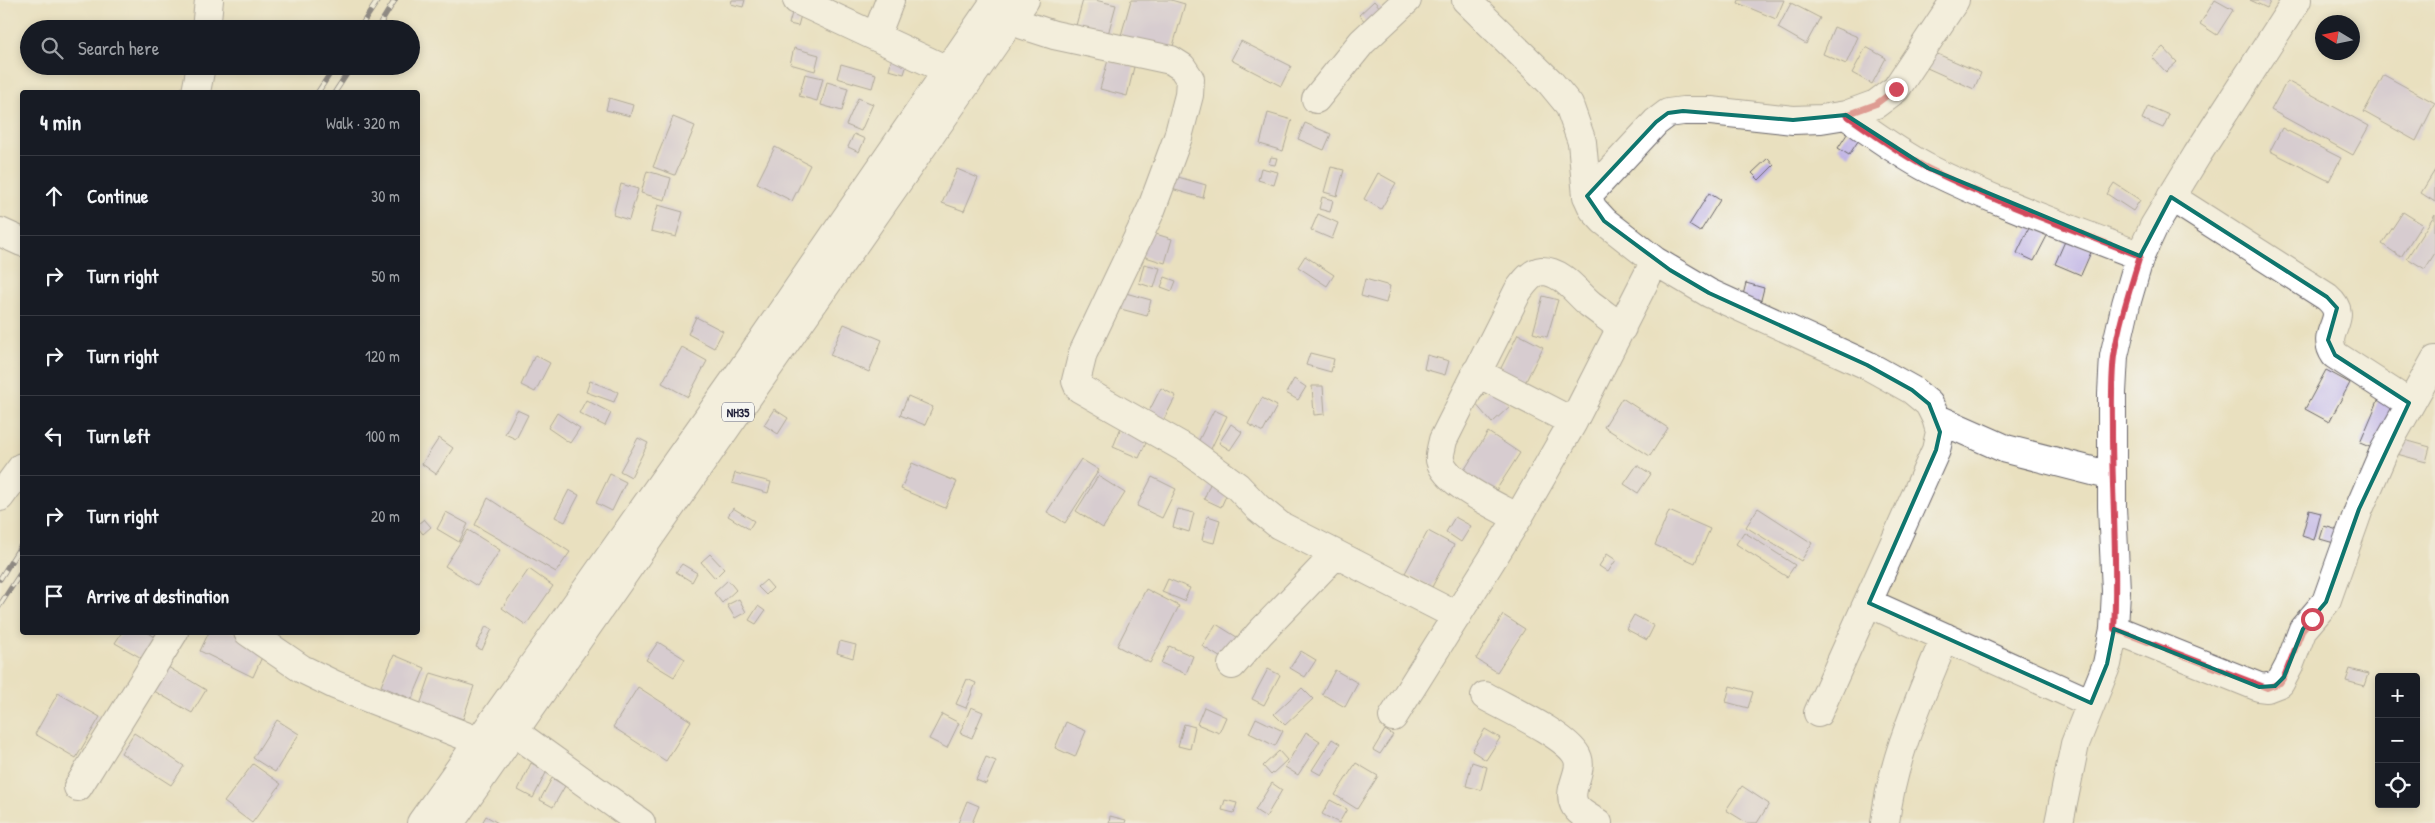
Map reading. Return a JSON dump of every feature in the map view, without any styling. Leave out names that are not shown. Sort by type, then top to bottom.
[{"type":"main road","points":[[207,20],[209,0]]},
{"type":"main road","points":[[797,0],[947,70]]},
{"type":"main road","points":[[876,36],[890,0]]},
{"type":"main road","points":[[1316,99],[1362,42],[1407,0]]},
{"type":"main road","points":[[1466,0],[1550,82],[1569,106],[1582,142],[1587,196],[1593,209],[1604,221],[1655,261],[1709,292],[1867,365],[1912,390],[1929,404],[1936,418],[1940,432],[1936,450],[1818,714]]},
{"type":"main road","points":[[1587,196],[1656,122],[1668,114],[1683,110],[1711,111],[1793,120],[1846,115],[1876,104],[1896,89],[1955,0]]},
{"type":"main road","points":[[2060,823],[2075,744],[2107,664],[2114,629],[2116,591],[2112,476],[2112,393],[2114,356],[2126,304],[2140,256],[2171,197],[2296,0]]},
{"type":"main road","points":[[1011,7],[1054,35],[1171,60],[1182,67],[1190,79],[1189,95],[1178,137],[1151,210],[1083,353],[1076,381],[1079,388],[1188,450],[1237,486],[1258,508],[1279,524],[1334,555],[1457,616]]},
{"type":"main road","name":"NH35","points":[[421,823],[741,371],[947,70],[1011,7]]},
{"type":"main road","name":"NH35","points":[[450,823],[1011,7]]},
{"type":"main road","points":[[196,90],[199,75]]},
{"type":"main road","points":[[1846,115],[1893,148],[1928,168],[2005,203],[2140,256]]},
{"type":"main road","points":[[2171,197],[2327,297],[2337,308],[2338,315],[2328,340],[2329,348],[2334,355],[2410,403]]},
{"type":"main road","points":[[0,232],[20,241]]},
{"type":"main road","points":[[1393,717],[1518,518],[1573,422],[1655,261]]},
{"type":"main road","points":[[1518,518],[1460,484],[1445,471],[1440,458],[1443,440],[1518,291],[1529,277],[1541,271],[1555,275],[1567,282],[1588,302],[1622,328]]},
{"type":"main road","points":[[2114,629],[2260,687],[2267,688],[2280,683],[2289,666],[2303,629],[2320,612],[2332,592],[2363,500],[2384,451],[2435,360]]},
{"type":"main road","points":[[1476,372],[1573,422]]},
{"type":"main road","points":[[1936,418],[2006,449],[2112,476]]},
{"type":"main road","points":[[0,497],[20,470]]},
{"type":"main road","points":[[1232,665],[1334,555]]},
{"type":"main road","points":[[1869,603],[2090,703]]},
{"type":"main road","points":[[78,787],[172,635]]},
{"type":"main road","points":[[252,635],[302,669],[335,685],[478,742]]},
{"type":"main road","points":[[1885,823],[1895,772],[1908,729],[1945,637]]},
{"type":"main road","points":[[1485,696],[1552,734],[1577,754],[1580,763],[1572,796],[1574,805],[1580,812],[1598,823]]},
{"type":"main road","points":[[513,731],[641,823]]},
{"type":"highlighted area","points":[[1683,111],[1793,120],[1846,115],[1928,168],[2140,256],[2171,197],[2327,297],[2337,308],[2328,340],[2335,355],[2409,403],[2359,509],[2326,602],[2303,629],[2284,677],[2275,686],[2259,687],[2114,629],[2107,664],[2091,703],[1869,603],[1936,450],[1940,432],[1929,404],[1912,390],[1867,365],[1709,293],[1670,270],[1604,221],[1587,196],[1656,122],[1668,113]]},
{"type":"building","points":[[732,0],[745,0],[743,7],[731,4]]},
{"type":"building","points":[[1083,0],[1095,0],[1116,5],[1107,38],[1075,29]]},
{"type":"building","points":[[1131,0],[1171,0],[1185,4],[1171,53],[1120,39]]},
{"type":"building","points":[[1739,0],[1784,0],[1776,19],[1738,3]]},
{"type":"building","points":[[2215,0],[2233,10],[2217,35],[2200,24]]},
{"type":"building","points":[[2250,0],[2271,0],[2267,8]]},
{"type":"building","points":[[1374,1],[1384,12],[1369,26],[1359,15]]},
{"type":"building","points":[[1791,3],[1820,18],[1806,44],[1778,28]]},
{"type":"building","points":[[792,13],[801,15],[798,26],[789,24]]},
{"type":"building","points":[[1834,27],[1858,37],[1846,64],[1823,54]]},
{"type":"building","points":[[1241,41],[1291,66],[1281,86],[1231,60]]},
{"type":"building","points":[[1866,47],[1886,58],[1872,84],[1852,73]]},
{"type":"building","points":[[2163,47],[2177,62],[2166,72],[2152,57]]},
{"type":"building","points":[[794,48],[819,55],[815,71],[790,64]]},
{"type":"building","points":[[1933,52],[1981,73],[1974,89],[1927,68]]},
{"type":"building","points":[[892,57],[908,61],[904,74],[889,70]]},
{"type":"building","points":[[1108,60],[1134,67],[1127,96],[1100,89]]},
{"type":"building","points":[[841,64],[876,74],[872,88],[837,78]]},
{"type":"building","points":[[805,74],[823,78],[817,101],[799,96]]},
{"type":"building","points":[[2384,75],[2435,103],[2416,141],[2364,112]]},
{"type":"building","points":[[2287,81],[2369,126],[2353,155],[2271,110]]},
{"type":"building","points":[[827,82],[848,88],[842,111],[821,105]]},
{"type":"building","points":[[609,98],[633,105],[630,116],[606,110]]},
{"type":"building","points":[[858,98],[873,104],[861,131],[846,125]]},
{"type":"building","points":[[2148,106],[2169,115],[2163,128],[2142,119]]},
{"type":"building","points":[[1268,113],[1292,120],[1283,151],[1260,144]]},
{"type":"building","points":[[673,117],[695,126],[675,175],[653,167]]},
{"type":"building","points":[[1305,123],[1331,134],[1324,150],[1298,139]]},
{"type":"building","points":[[1851,128],[1862,135],[1849,155],[1838,148]]},
{"type":"building","points":[[2282,128],[2341,158],[2329,181],[2270,151]]},
{"type":"building","points":[[854,134],[865,139],[859,152],[848,147]]},
{"type":"building","points":[[775,147],[810,165],[792,201],[757,183]]},
{"type":"building","points":[[1271,157],[1277,158],[1275,165],[1269,164]]},
{"type":"building","points":[[1768,158],[1774,165],[1759,180],[1752,173]]},
{"type":"building","points":[[1331,167],[1344,170],[1337,196],[1324,192]]},
{"type":"building","points":[[1261,168],[1278,172],[1274,185],[1258,180]]},
{"type":"building","points":[[957,169],[978,178],[964,211],[942,203]]},
{"type":"building","points":[[2435,170],[2435,202],[2421,193]]},
{"type":"building","points":[[647,171],[671,178],[665,200],[641,193]]},
{"type":"building","points":[[1378,173],[1396,183],[1381,209],[1364,199]]},
{"type":"building","points":[[1171,175],[1206,185],[1203,198],[1168,188]]},
{"type":"building","points":[[2114,183],[2140,200],[2133,211],[2107,194]]},
{"type":"building","points":[[621,184],[638,189],[629,220],[613,215]]},
{"type":"building","points":[[1709,193],[1720,200],[1700,232],[1689,225]]},
{"type":"building","points":[[1322,197],[1333,200],[1330,212],[1319,209]]},
{"type":"building","points":[[658,205],[683,212],[676,237],[651,231]]},
{"type":"building","points":[[2403,212],[2422,224],[2401,257],[2382,244]]},
{"type":"building","points":[[1318,214],[1338,223],[1332,239],[1311,230]]},
{"type":"building","points":[[2435,214],[2435,253],[2425,269],[2407,258]]},
{"type":"building","points":[[2030,226],[2048,234],[2034,261],[2017,253]]},
{"type":"building","points":[[1146,231],[1172,239],[1165,263],[1139,255]]},
{"type":"building","points":[[2066,239],[2092,250],[2081,275],[2055,264]]},
{"type":"building","points":[[1305,256],[1334,275],[1327,286],[1298,267]]},
{"type":"building","points":[[1144,264],[1160,268],[1154,288],[1139,283]]},
{"type":"building","points":[[1165,277],[1176,281],[1172,291],[1161,287]]},
{"type":"building","points":[[1365,279],[1390,286],[1386,303],[1361,296]]},
{"type":"building","points":[[1746,283],[1764,288],[1759,308],[1741,303]]},
{"type":"building","points":[[1122,292],[1151,300],[1147,316],[1117,308]]},
{"type":"building","points":[[1543,296],[1558,300],[1547,337],[1533,333]]},
{"type":"building","points":[[696,317],[723,331],[714,348],[688,334]]},
{"type":"building","points":[[844,324],[882,340],[869,372],[830,355]]},
{"type":"building","points":[[1518,334],[1543,347],[1525,383],[1500,370]]},
{"type":"building","points":[[682,347],[707,361],[688,397],[662,383]]},
{"type":"building","points":[[1310,353],[1334,359],[1331,372],[1306,365]]},
{"type":"building","points":[[535,355],[550,363],[535,392],[521,385]]},
{"type":"building","points":[[1427,355],[1449,361],[1445,375],[1424,369]]},
{"type":"building","points":[[2326,370],[2350,383],[2329,422],[2305,409]]},
{"type":"building","points":[[1294,379],[1306,387],[1298,400],[1286,393]]},
{"type":"building","points":[[590,381],[618,392],[614,402],[586,392]]},
{"type":"building","points":[[1312,386],[1323,386],[1325,414],[1314,415]]},
{"type":"building","points":[[1493,387],[1510,406],[1492,423],[1475,403]]},
{"type":"building","points":[[1161,388],[1176,396],[1161,425],[1146,417]]},
{"type":"building","points":[[908,396],[933,407],[925,425],[900,415]]},
{"type":"building","points":[[2380,396],[2399,404],[2379,451],[2360,443]]},
{"type":"building","points":[[1262,398],[1277,406],[1263,432],[1248,424]]},
{"type":"building","points":[[1622,398],[1668,428],[1650,456],[1604,427]]},
{"type":"building","points":[[586,400],[611,413],[605,426],[579,413]]},
{"type":"building","points":[[774,409],[788,418],[778,434],[764,425]]},
{"type":"building","points":[[517,410],[528,415],[516,439],[505,434]]},
{"type":"building","points":[[1214,410],[1227,416],[1209,453],[1196,446]]},
{"type":"building","points":[[557,413],[580,428],[570,443],[548,428]]},
{"type":"building","points":[[1124,420],[1151,432],[1139,458],[1113,447]]},
{"type":"building","points":[[1231,424],[1242,432],[1230,450],[1219,443]]},
{"type":"building","points":[[1488,432],[1520,453],[1495,492],[1463,472]]},
{"type":"building","points":[[439,438],[453,448],[436,474],[422,464]]},
{"type":"building","points":[[638,438],[648,443],[631,477],[620,471]]},
{"type":"building","points":[[2401,439],[2430,447],[2426,462],[2397,454]]},
{"type":"building","points":[[1081,459],[1099,470],[1065,523],[1047,512]]},
{"type":"building","points":[[912,463],[957,482],[945,508],[901,489]]},
{"type":"building","points":[[1637,465],[1651,474],[1638,493],[1624,484]]},
{"type":"building","points":[[735,473],[771,482],[768,493],[732,483]]},
{"type":"building","points":[[610,474],[626,482],[612,511],[596,503]]},
{"type":"building","points":[[1098,476],[1125,493],[1103,528],[1076,511]]},
{"type":"building","points":[[1152,477],[1176,489],[1162,518],[1137,506]]},
{"type":"building","points":[[1212,479],[1230,487],[1221,507],[1204,499]]},
{"type":"building","points":[[569,490],[579,495],[565,522],[555,517]]},
{"type":"building","points":[[488,498],[570,552],[556,572],[475,525]]},
{"type":"building","points":[[733,508],[754,521],[749,529],[728,516]]},
{"type":"building","points":[[1758,508],[1812,543],[1801,561],[1746,527]]},
{"type":"building","points":[[1178,509],[1194,513],[1189,532],[1173,527]]},
{"type":"building","points":[[2309,510],[2321,513],[2314,540],[2302,536]]},
{"type":"building","points":[[1669,511],[1710,529],[1695,563],[1655,545]]},
{"type":"building","points":[[446,512],[468,524],[459,542],[437,529]]},
{"type":"building","points":[[1208,516],[1220,520],[1214,543],[1202,540]]},
{"type":"building","points":[[1455,517],[1471,526],[1461,542],[1446,532]]},
{"type":"building","points":[[424,519],[431,527],[423,534],[420,530],[420,522]]},
{"type":"building","points":[[2324,526],[2338,530],[2334,543],[2320,539]]},
{"type":"building","points":[[468,530],[500,550],[477,586],[445,566]]},
{"type":"building","points":[[1428,531],[1454,545],[1432,587],[1405,573]]},
{"type":"building","points":[[1744,532],[1795,565],[1787,577],[1736,544]]},
{"type":"building","points":[[710,554],[724,569],[715,578],[701,562]]},
{"type":"building","points":[[1607,554],[1616,560],[1608,572],[1599,566]]},
{"type":"building","points":[[682,564],[697,573],[692,582],[676,572]]},
{"type":"building","points":[[529,569],[553,586],[526,625],[502,608]]},
{"type":"building","points":[[1168,579],[1190,588],[1184,601],[1162,592]]},
{"type":"building","points":[[728,580],[736,590],[722,603],[714,593]]},
{"type":"building","points":[[766,580],[773,588],[766,595],[758,587]]},
{"type":"building","points":[[1146,589],[1179,606],[1150,663],[1117,646]]},
{"type":"building","points":[[739,599],[746,612],[735,618],[727,605]]},
{"type":"building","points":[[758,606],[765,611],[756,624],[749,620]]},
{"type":"building","points":[[1503,615],[1525,629],[1497,672],[1476,659]]},
{"type":"building","points":[[1634,615],[1654,626],[1647,640],[1626,629]]},
{"type":"building","points":[[1216,624],[1240,639],[1226,661],[1202,646]]},
{"type":"building","points":[[486,626],[492,629],[482,650],[476,647]]},
{"type":"building","points":[[120,635],[152,635],[157,638],[145,660],[115,643]]},
{"type":"building","points":[[208,635],[240,635],[266,648],[253,677],[200,651]]},
{"type":"building","points":[[840,641],[856,645],[853,658],[837,653]]},
{"type":"building","points":[[658,642],[685,659],[674,677],[646,660]]},
{"type":"building","points":[[1169,646],[1193,656],[1186,674],[1161,663]]},
{"type":"building","points":[[1301,651],[1316,660],[1305,677],[1290,668]]},
{"type":"building","points":[[394,655],[425,668],[412,699],[381,686]]},
{"type":"building","points":[[163,664],[206,690],[192,713],[149,688]]},
{"type":"building","points":[[1268,669],[1280,675],[1264,705],[1252,699]]},
{"type":"building","points":[[2350,669],[2368,674],[2364,686],[2346,681]]},
{"type":"building","points":[[1335,670],[1358,683],[1345,707],[1322,694]]},
{"type":"building","points":[[431,673],[474,686],[463,719],[420,705]]},
{"type":"building","points":[[967,679],[976,683],[966,708],[956,704]]},
{"type":"building","points":[[1730,686],[1753,692],[1748,708],[1726,702]]},
{"type":"building","points":[[638,687],[691,721],[666,761],[613,727]]},
{"type":"building","points":[[1302,688],[1313,699],[1285,725],[1274,714]]},
{"type":"building","points":[[58,693],[100,717],[76,758],[35,734]]},
{"type":"building","points":[[971,707],[983,712],[972,738],[960,733]]},
{"type":"building","points":[[1204,707],[1226,717],[1219,733],[1197,724]]},
{"type":"building","points":[[942,714],[959,723],[947,748],[929,739]]},
{"type":"building","points":[[1256,718],[1283,731],[1275,746],[1249,733]]},
{"type":"building","points":[[277,720],[299,734],[275,772],[253,758]]},
{"type":"building","points":[[1066,722],[1086,731],[1075,757],[1055,748]]},
{"type":"building","points":[[1184,724],[1195,727],[1190,749],[1178,746]]},
{"type":"building","points":[[1485,729],[1500,738],[1486,760],[1472,751]]},
{"type":"building","points":[[1385,730],[1393,735],[1380,754],[1373,750]]},
{"type":"building","points":[[1306,732],[1320,741],[1298,775],[1285,767]]},
{"type":"building","points":[[134,733],[184,766],[171,785],[121,753]]},
{"type":"building","points":[[1332,739],[1340,744],[1321,775],[1312,770]]},
{"type":"building","points":[[1279,751],[1287,760],[1271,775],[1263,766]]},
{"type":"building","points":[[986,757],[996,761],[986,784],[976,780]]},
{"type":"building","points":[[1472,762],[1487,767],[1481,790],[1466,786]]},
{"type":"building","points":[[531,763],[547,771],[533,798],[518,790]]},
{"type":"building","points":[[1356,763],[1378,776],[1357,809],[1335,795]]},
{"type":"building","points":[[253,764],[281,784],[252,823],[224,802]]},
{"type":"building","points":[[552,778],[565,786],[553,807],[540,800]]},
{"type":"building","points":[[1272,783],[1282,790],[1266,817],[1255,810]]},
{"type":"building","points":[[1742,786],[1769,804],[1757,823],[1747,823],[1726,810]]},
{"type":"building","points":[[1225,800],[1237,803],[1234,813],[1222,810]]},
{"type":"building","points":[[1330,800],[1347,809],[1339,823],[1322,814]]},
{"type":"building","points":[[967,801],[979,806],[972,823],[958,823]]},
{"type":"building","points":[[486,816],[498,823],[482,823]]},
{"type":"building","points":[[1110,816],[1126,820],[1125,823],[1109,823]]},
{"type":"railway","points":[[365,20],[378,0]]},
{"type":"railway","points":[[383,20],[395,0]]},
{"type":"railway","points":[[319,90],[329,75]]},
{"type":"railway","points":[[336,90],[346,75]]},
{"type":"railway","points":[[0,579],[20,547]]},
{"type":"railway","points":[[0,605],[20,574]]},
{"type":"route","points":[[1896,89],[1876,104],[1846,115],[1893,148],[1928,168],[2005,203],[2140,256],[2114,356],[2112,393],[2112,507],[2116,591],[2114,629],[2260,687],[2267,688],[2280,683],[2284,677],[2303,629],[2312,619]]}]
